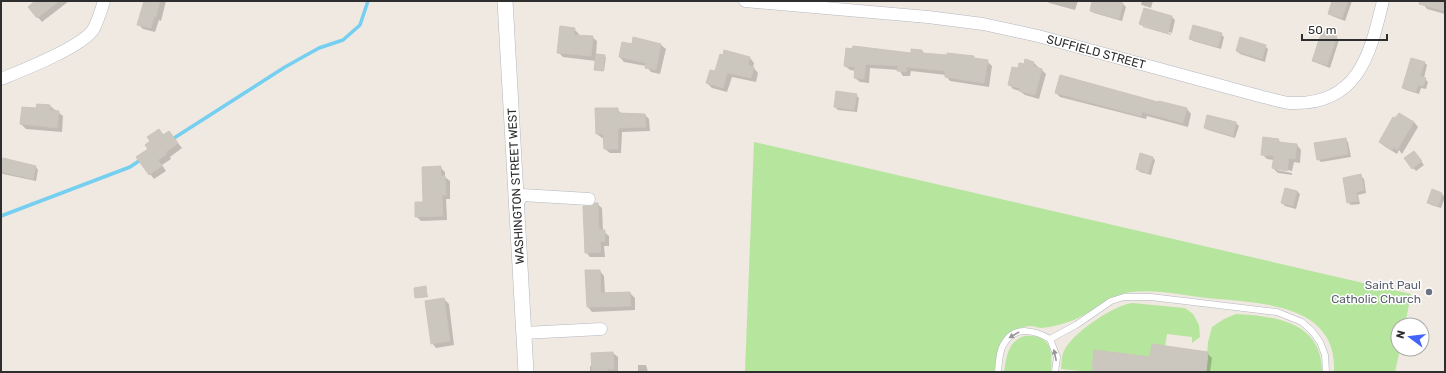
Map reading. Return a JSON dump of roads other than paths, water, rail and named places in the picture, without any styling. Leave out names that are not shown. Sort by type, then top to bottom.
[{"type":"street","points":[[1,79],[71,48],[82,40],[92,30],[99,18],[104,1]]},
{"type":"street","name":"WASHINGTON STREET WEST","points":[[505,1],[526,372]]},
{"type":"street","name":"SUFFIELD STREET","points":[[745,1],[928,17],[983,24],[1038,36],[1289,103],[1317,102],[1343,90],[1353,80],[1362,68],[1368,55],[1377,29],[1383,1]]},
{"type":"street","points":[[517,205],[522,195],[589,199]]},
{"type":"street","points":[[524,333],[601,329]]},
{"type":"lane","points":[[1050,339],[1076,325],[1111,300],[1124,297],[1151,297],[1277,312],[1302,322],[1312,331],[1320,342],[1325,355],[1326,372]]},
{"type":"lane","points":[[998,372],[1000,354],[1005,341],[1016,332],[1030,330],[1050,339],[1057,357],[1055,372]]},
{"type":"waterway","points":[[171,140],[285,67],[319,48],[343,40],[360,25],[368,1]]},
{"type":"waterway","points":[[1,216],[130,167],[142,159]]},
{"type":"place","name":"Saint Paul Catholic Church","points":[[1429,292]]}]
